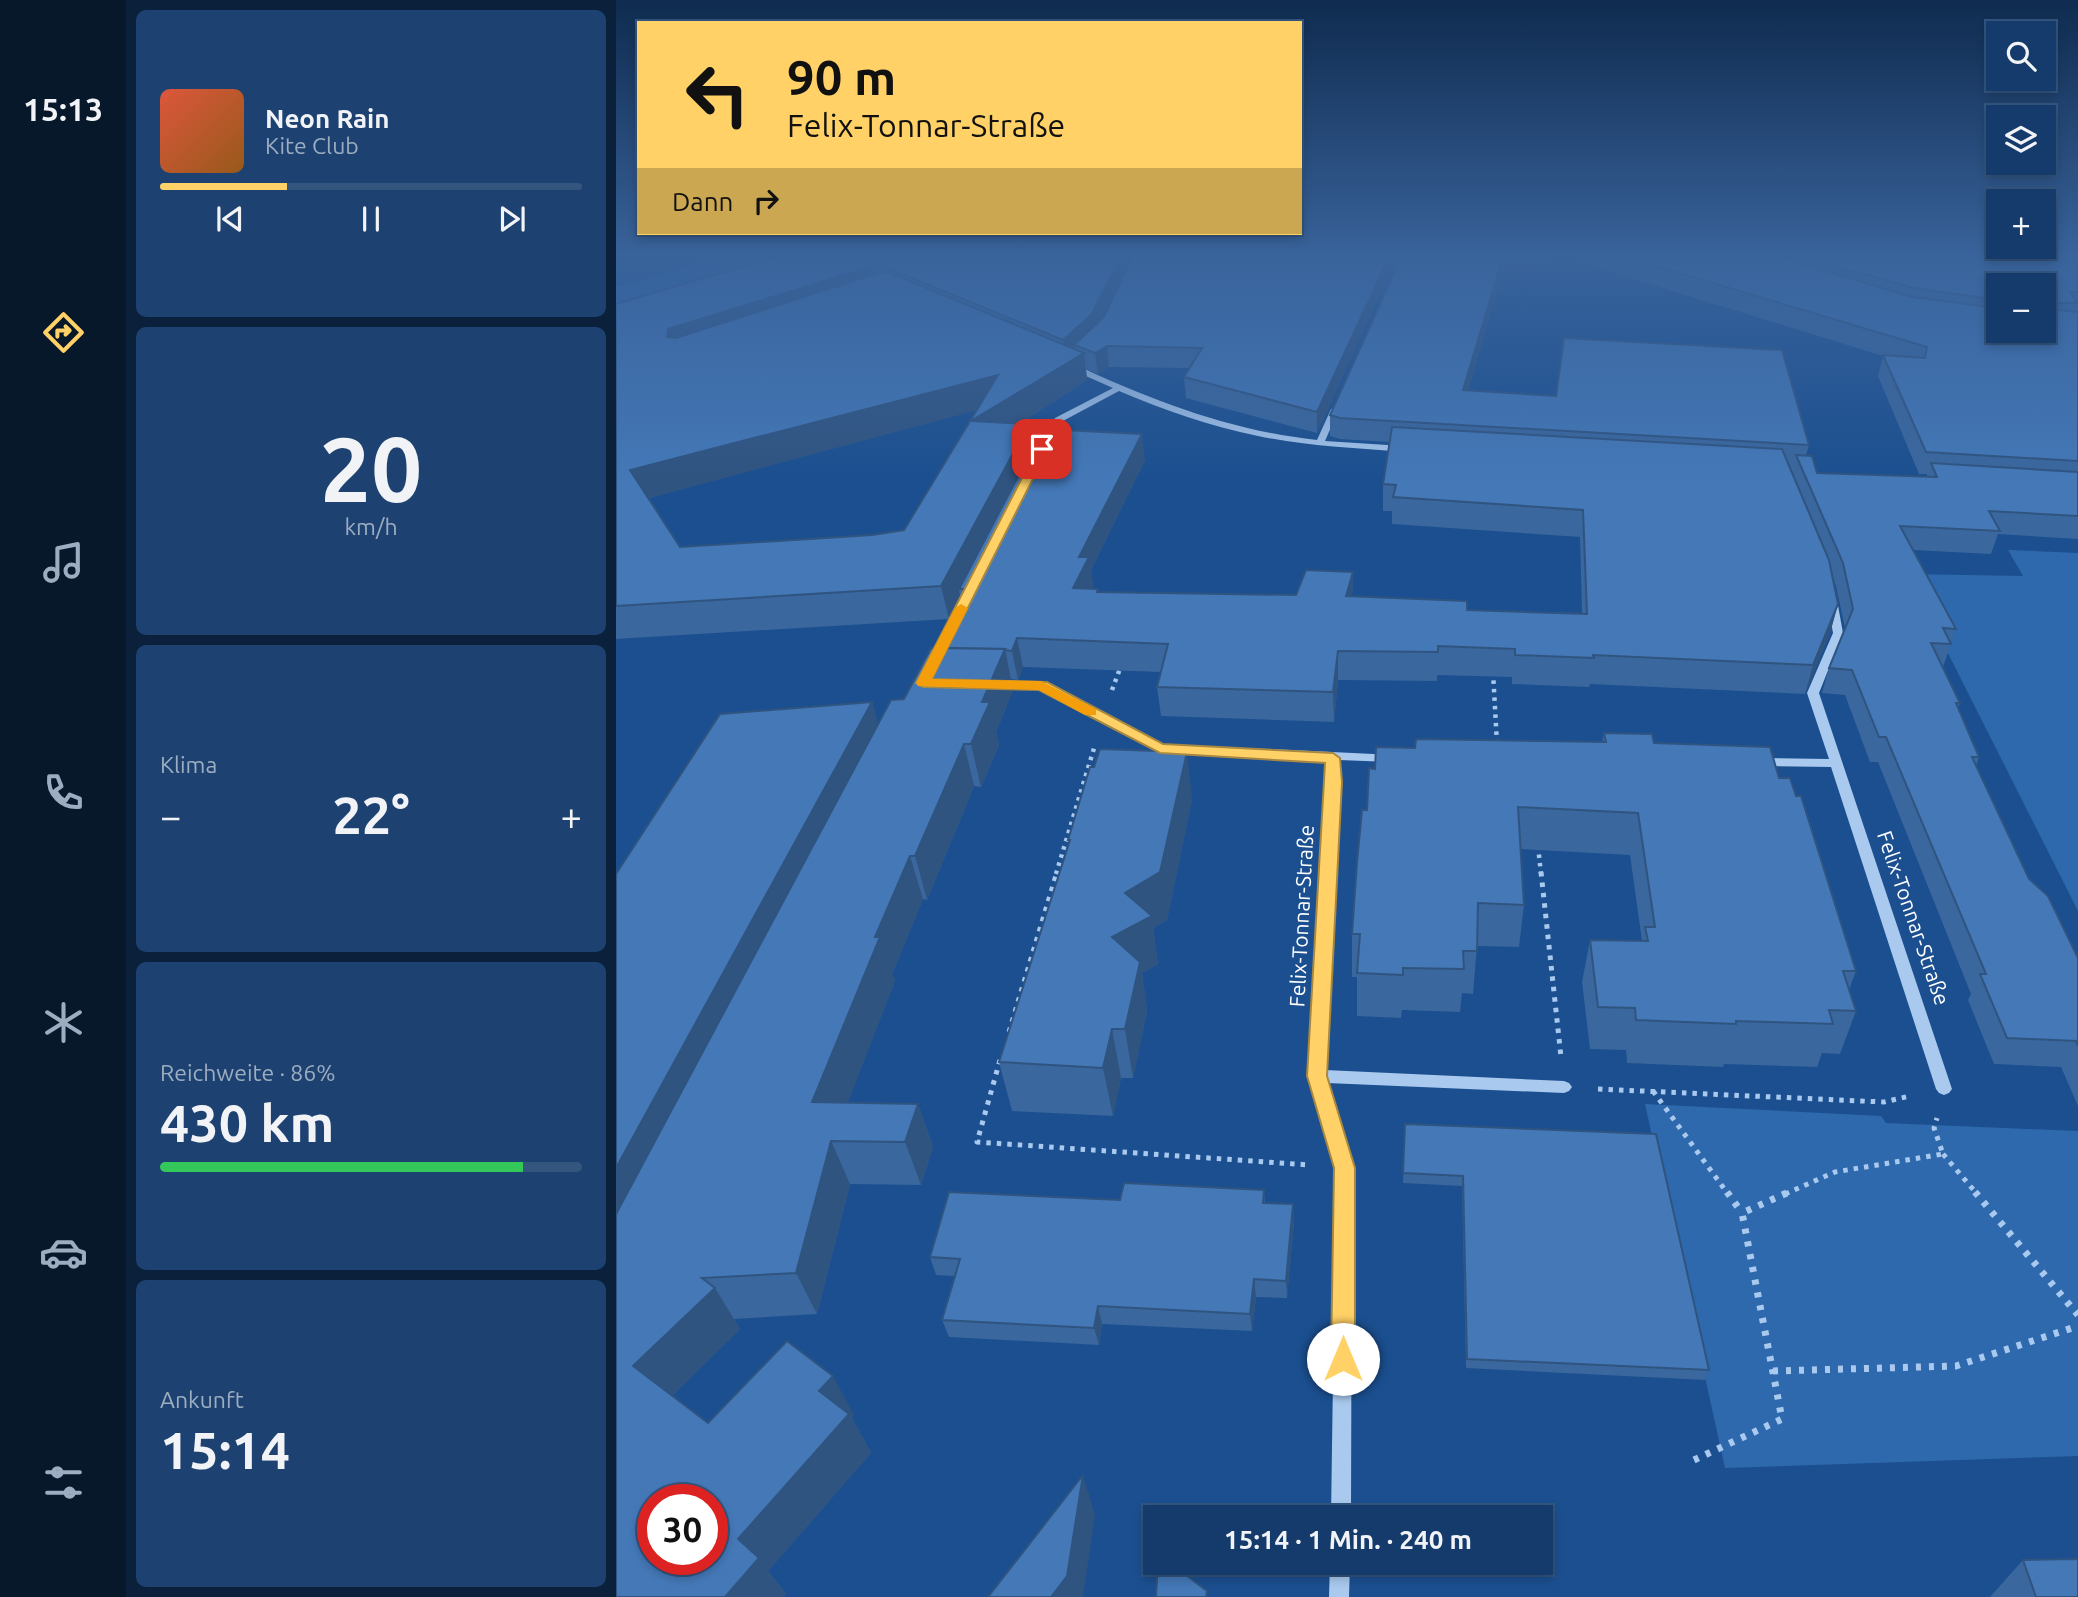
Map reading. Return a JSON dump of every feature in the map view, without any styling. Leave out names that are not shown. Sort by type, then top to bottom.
[{"type":"street","points":[[1076,358],[1068,365],[1118,388],[1214,423],[1320,443],[1415,449]]},
{"type":"street","points":[[1040,455],[1058,420],[1118,388]]},
{"type":"street","points":[[1320,443],[1341,396]]},
{"type":"street","name":"Felix-Tonnar-Straße","points":[[1829,587],[1838,633],[1813,693],[1944,1089]]},
{"type":"street","points":[[989,684],[1041,685],[1160,748],[1333,758],[1402,758]]},
{"type":"street","name":"Felix-Tonnar-Straße","points":[[1333,758],[1335,782],[1317,1076],[1345,1168],[1341,1505]]},
{"type":"street","points":[[1741,762],[1835,763]]},
{"type":"street","points":[[1317,1076],[1564,1087]]},
{"type":"street","points":[[1339,1597],[1340,1575]]},
{"type":"path","points":[[1005,1042],[1123,658]]},
{"type":"path","points":[[1492,661],[1497,745]]},
{"type":"path","points":[[1538,846],[1564,1087],[1884,1102],[1944,1089],[1934,1128],[1943,1154],[2078,1315]]},
{"type":"path","points":[[1002,1055],[977,1142],[1345,1168]]},
{"type":"path","points":[[1653,1091],[1742,1213],[1783,1419],[1694,1460]]},
{"type":"path","points":[[1742,1213],[1835,1172],[1943,1154]]},
{"type":"path","points":[[1773,1371],[1956,1366],[2078,1326]]},
{"type":"shaded area","points":[[2008,550],[2078,553],[2078,911],[1908,574],[2023,576]]},
{"type":"shaded area","points":[[1645,1104],[1881,1116],[1886,1123],[2078,1131],[2078,1456],[1725,1468]]},
{"type":"building","points":[[616,332],[668,332],[667,337],[676,338],[696,332],[1032,332],[1084,353],[971,421],[1029,424],[941,586],[616,606]],"holes":[[[998,375],[904,530],[872,535],[680,547],[630,470]]]},
{"type":"building","points":[[1042,332],[1072,332],[1063,340]]},
{"type":"building","points":[[1088,332],[1354,332],[1317,412],[1184,377],[1202,348],[1107,346],[1095,353],[1074,345]]},
{"type":"building","points":[[1368,332],[1481,332],[1463,390],[1556,396],[1564,338],[1782,350],[1809,445],[1340,418],[1330,415]]},
{"type":"building","points":[[1875,332],[1986,332],[1986,343],[2056,343],[2056,332],[2078,332],[2078,461],[1926,452],[1883,355],[1925,358],[1927,347]]},
{"type":"building","points":[[1392,427],[1782,449],[1829,560],[1838,604],[1813,665],[1593,655],[1594,658],[1515,655],[1515,649],[1438,646],[1438,652],[1338,651],[1333,692],[1157,687],[1168,644],[1017,638],[1012,651],[940,648],[969,589],[959,589],[1043,429],[1142,434],[1079,557],[1089,557],[1073,588],[1098,589],[1097,592],[1296,595],[1306,570],[1353,572],[1346,596],[1467,601],[1467,610],[1587,614],[1583,510],[1393,497],[1396,485],[1383,484]]},
{"type":"building","points":[[1796,455],[1812,456],[1817,473],[1937,477],[1931,463],[2078,472],[2078,516],[1989,511],[2000,531],[1900,526],[1956,629],[1943,628],[1951,644],[1931,643],[1960,703],[1956,703],[1979,757],[1972,757],[2029,879],[2048,896],[2078,958],[2078,1046],[2076,1041],[2007,1038],[1980,974],[1986,974],[1886,737],[1879,737],[1852,670],[1829,668],[1853,609],[1843,563]]},
{"type":"building","points":[[931,648],[1005,649],[982,702],[990,702],[971,744],[964,744],[915,856],[910,856],[875,937],[880,937],[812,1102],[918,1104],[905,1142],[831,1141],[796,1273],[702,1278],[715,1288],[633,1366],[708,1423],[787,1341],[833,1376],[819,1391],[849,1414],[738,1539],[759,1558],[725,1597],[616,1597],[616,1214],[891,700],[904,699]]},
{"type":"building","points":[[872,702],[616,1168],[616,874],[720,714]]},
{"type":"building","points":[[1604,733],[1652,734],[1654,743],[1770,747],[1779,778],[1790,778],[1796,796],[1801,796],[1856,971],[1843,971],[1856,1011],[1829,1010],[1833,1024],[1736,1021],[1736,1024],[1636,1020],[1635,1008],[1598,1007],[1590,940],[1648,941],[1645,927],[1655,927],[1638,813],[1518,807],[1524,905],[1478,903],[1477,951],[1463,951],[1464,969],[1403,968],[1403,975],[1357,973],[1360,934],[1352,934],[1357,862],[1362,810],[1367,810],[1369,768],[1375,769],[1376,747],[1415,748],[1416,739],[1606,742]]},
{"type":"building","points":[[1100,749],[1187,752],[1160,872],[1125,893],[1152,916],[1112,937],[1140,962],[1125,1029],[1112,1029],[1103,1068],[999,1062],[1070,840],[1090,767],[1094,767]]},
{"type":"building","points":[[1405,1124],[1656,1134],[1709,1370],[1467,1359],[1463,1176],[1403,1173]]},
{"type":"building","points":[[1124,1183],[1264,1190],[1263,1203],[1293,1204],[1286,1281],[1254,1279],[1250,1314],[1098,1306],[1094,1328],[942,1320],[960,1259],[930,1257],[949,1192],[1120,1200]]},
{"type":"building","points":[[1083,1475],[1067,1576],[1051,1597],[988,1597]]},
{"type":"building","points":[[2078,1559],[2078,1597],[2036,1597],[2023,1560]]},
{"type":"building","points":[[1157,1575],[1186,1575],[1207,1591],[1206,1597],[1156,1597]]},
{"type":"slow traffic","points":[[961,608],[923,683],[1041,685],[1090,712]]},
{"type":"route","points":[[1042,449],[923,683],[1041,685],[1160,748],[1333,758],[1335,782],[1317,1076],[1345,1168],[1343,1359]]}]
